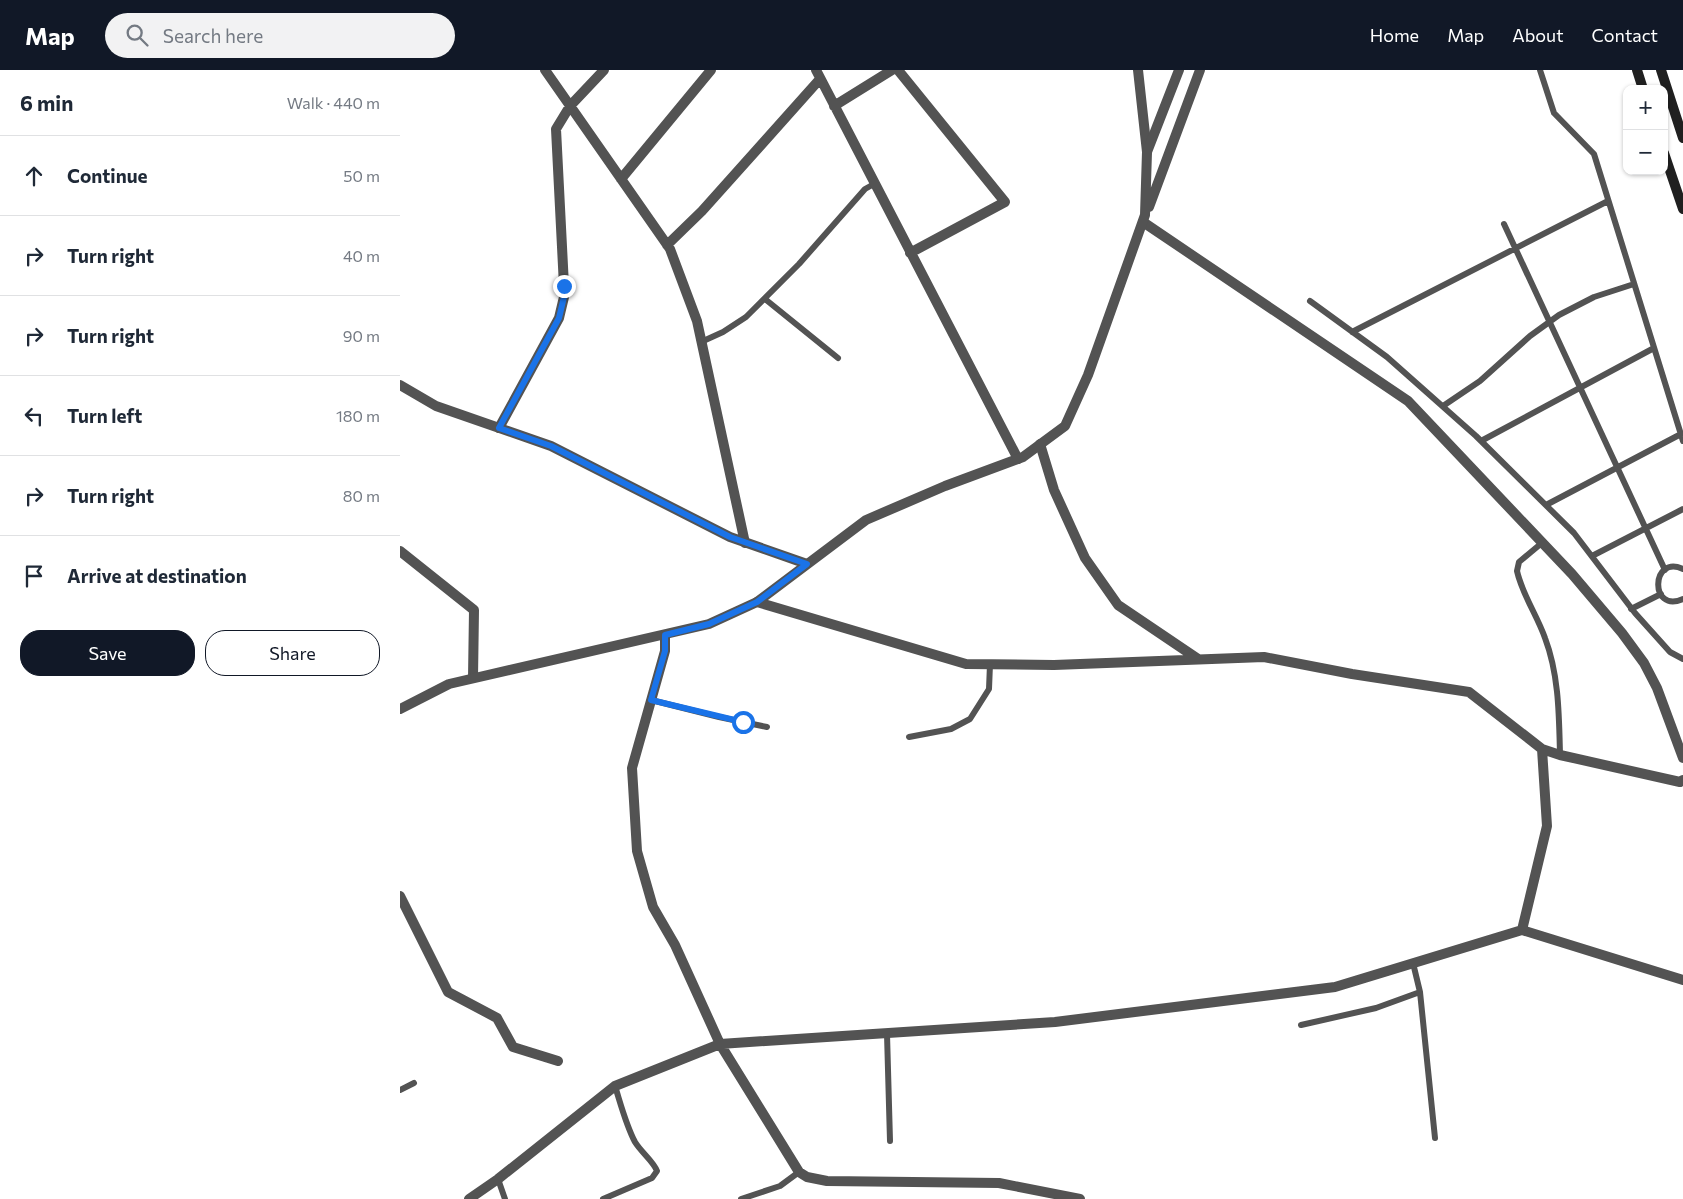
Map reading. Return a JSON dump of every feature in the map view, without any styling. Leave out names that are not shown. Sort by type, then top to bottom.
[{"type":"main road","points":[[1637,70],[1642,85]]},
{"type":"main road","points":[[1661,70],[1683,138]]},
{"type":"main road","points":[[1668,164],[1683,209]]},
{"type":"street","points":[[544,70],[667,245],[697,321],[745,543]]},
{"type":"street","points":[[499,428],[554,328],[562,308],[564,286],[556,129],[570,106],[604,70]]},
{"type":"street","points":[[621,179],[711,70]]},
{"type":"street","points":[[834,106],[892,70]]},
{"type":"street","points":[[898,70],[1005,202],[910,253]]},
{"type":"street","points":[[1138,70],[1147,152],[1144,218]]},
{"type":"street","points":[[1147,152],[1178,70]]},
{"type":"street","points":[[400,709],[449,684],[709,624],[757,602],[866,520],[945,486],[1018,459],[1065,426],[1088,375],[1144,218],[1200,70]]},
{"type":"street","points":[[667,245],[702,211],[818,74],[1018,459]]},
{"type":"street","points":[[1144,218],[1408,401],[1596,600],[1644,663],[1657,688],[1683,758]]},
{"type":"street","points":[[400,385],[436,406],[551,446],[730,537],[807,564]]},
{"type":"street","points":[[1040,444],[1054,490],[1085,558],[1118,605],[1198,659]]},
{"type":"street","points":[[400,551],[474,610],[473,678]]},
{"type":"street","points":[[757,602],[966,664],[1054,665],[1264,657],[1352,674],[1469,692],[1542,749],[1650,776],[1680,782],[1683,780]]},
{"type":"street","points":[[665,635],[665,651],[632,768],[637,851],[653,907],[675,944],[720,1044],[799,1172],[807,1177],[827,1181],[999,1183],[1080,1199]]},
{"type":"street","points":[[1522,930],[1547,826],[1542,749]]},
{"type":"street","points":[[400,896],[448,992],[497,1018],[513,1047],[558,1061]]},
{"type":"street","points":[[469,1199],[498,1179],[615,1086],[720,1044],[1055,1022],[1335,987],[1522,930],[1683,980]]},
{"type":"lane","points":[[1540,70],[1554,113],[1594,154],[1683,441]]},
{"type":"lane","points":[[701,342],[723,332],[746,317],[833,227],[865,189],[874,184]]},
{"type":"lane","points":[[1352,332],[1608,201]]},
{"type":"lane","points":[[1504,224],[1665,570]]},
{"type":"lane","points":[[1443,406],[1480,380],[1549,322],[1594,297],[1634,284]]},
{"type":"lane","points":[[765,298],[838,358]]},
{"type":"lane","points":[[1310,301],[1387,357],[1481,441],[1574,533],[1631,609],[1670,652],[1683,659]]},
{"type":"lane","points":[[1481,441],[1654,348]]},
{"type":"lane","points":[[1546,505],[1681,434]]},
{"type":"lane","points":[[1592,556],[1683,509]]},
{"type":"lane","points":[[1542,542],[1519,562],[1517,570],[1545,637],[1552,662],[1558,701],[1560,755]]},
{"type":"lane","points":[[1683,568],[1674,566],[1665,570],[1658,578],[1660,594],[1669,600],[1679,601],[1683,599]]},
{"type":"lane","points":[[1631,609],[1660,594]]},
{"type":"lane","points":[[909,737],[951,729],[970,719],[990,689],[990,664]]},
{"type":"lane","points":[[651,700],[719,718],[767,727]]},
{"type":"lane","points":[[1413,964],[1420,992],[1435,1138]]},
{"type":"lane","points":[[1301,1025],[1376,1008],[1420,992]]},
{"type":"lane","points":[[887,1034],[890,1141]]},
{"type":"lane","points":[[400,1090],[414,1082]]},
{"type":"lane","points":[[603,1199],[652,1178],[657,1170],[640,1149],[631,1133],[615,1086]]},
{"type":"lane","points":[[741,1199],[780,1186],[799,1172]]},
{"type":"lane","points":[[498,1179],[505,1199]]},
{"type":"route","points":[[564,286],[564,297],[559,318],[499,428],[551,446],[730,537],[807,564],[757,602],[709,624],[665,635],[665,651],[651,700],[719,718],[743,722]]}]
